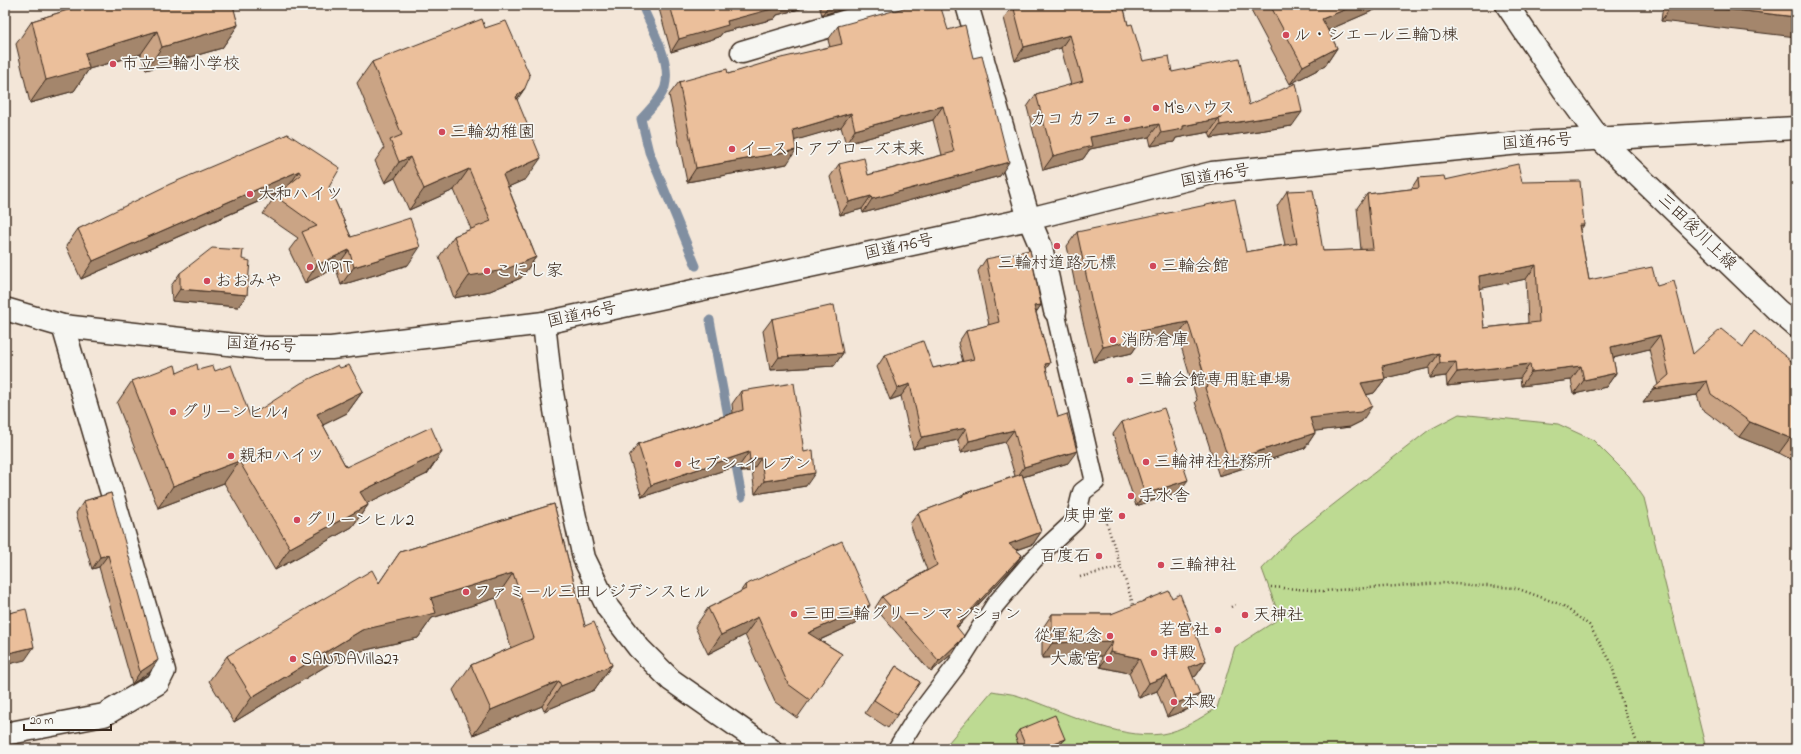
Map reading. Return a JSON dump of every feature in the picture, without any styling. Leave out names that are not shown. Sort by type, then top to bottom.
[{"type":"main road","points":[[742,52],[901,5]]},
{"type":"main road","points":[[967,5],[1029,218],[1041,247],[1055,310]]},
{"type":"main road","name":"三田後川上線","points":[[1507,5],[1564,90],[1599,138],[1777,310],[1796,326]]},
{"type":"main road","name":"国道176号","points":[[5,309],[63,326],[262,348],[331,348],[544,323],[1029,218],[1212,173],[1520,143],[1796,128]]},
{"type":"main road","points":[[544,323],[551,387],[569,490],[584,558],[608,608],[639,648],[671,680],[770,749]]},
{"type":"main road","points":[[5,734],[104,715],[158,683],[164,671],[63,326]]},
{"type":"lane","points":[[897,749],[915,720],[959,662],[995,604],[1034,559],[1075,521],[1082,492],[1096,482],[1055,310]]},
{"type":"path","points":[[1102,510],[1133,604]]},
{"type":"path","points":[[1080,577],[1121,567]]},
{"type":"path","points":[[1271,588],[1323,591],[1441,583],[1516,588],[1562,605],[1589,626],[1611,662],[1624,710],[1636,740]]},
{"type":"path","points":[[1231,607],[1235,605]]},
{"type":"green space","points":[[1459,414],[1558,424],[1593,440],[1629,476],[1644,498],[1706,749],[943,749],[992,691],[1019,696],[1108,728],[1127,733],[1145,735],[1162,734],[1177,730],[1191,724],[1217,708],[1235,647],[1280,618],[1262,569],[1293,536],[1429,430]]},
{"type":"building","points":[[84,5],[233,5],[238,25],[162,47],[157,31],[85,53],[89,68],[46,80],[32,21]]},
{"type":"building","points":[[670,5],[783,6],[727,21],[728,25],[679,39]]},
{"type":"building","points":[[915,5],[940,5],[948,30],[965,25],[973,58],[982,56],[1009,162],[872,199],[871,196],[849,202],[839,164],[864,158],[868,175],[954,152],[943,106],[855,130],[851,113],[793,130],[796,150],[696,168],[679,82],[727,69],[728,74],[781,58],[842,44],[838,26]]},
{"type":"building","points":[[1013,5],[1123,5],[1128,25],[1132,24],[1143,61],[1169,56],[1172,72],[1239,58],[1249,105],[1296,83],[1302,112],[1220,125],[1219,119],[1222,118],[1183,126],[1183,129],[1161,133],[1159,124],[1090,137],[1092,146],[1053,156],[1036,94],[1083,81],[1070,35],[1024,47]]},
{"type":"building","points":[[1270,5],[1356,5],[1322,19],[1337,48],[1303,66]]},
{"type":"building","points":[[1693,5],[1796,5],[1796,17]]},
{"type":"building","name":"三輪幼稚園","points":[[482,19],[485,28],[506,21],[530,76],[525,88],[516,97],[541,158],[503,175],[536,257],[504,270],[469,276],[454,236],[491,221],[469,169],[424,189],[410,157],[399,162],[390,140],[402,135],[372,62]]},
{"type":"building","points":[[288,134],[340,168],[329,187],[351,237],[410,218],[420,247],[354,267],[349,250],[317,265],[302,232],[317,226],[275,196],[301,175],[299,171],[93,261],[78,229],[170,184]]},
{"type":"building","points":[[1518,164],[1522,182],[1580,181],[1584,225],[1579,225],[1589,280],[1652,267],[1657,286],[1674,281],[1693,354],[1721,329],[1743,347],[1754,331],[1796,365],[1796,442],[1790,438],[1750,422],[1711,394],[1707,381],[1653,389],[1669,375],[1660,335],[1611,347],[1616,373],[1584,380],[1581,366],[1531,372],[1530,364],[1457,372],[1456,362],[1440,363],[1439,353],[1382,366],[1385,379],[1361,383],[1372,406],[1360,412],[1310,418],[1315,433],[1229,461],[1205,388],[1208,387],[1188,322],[1140,331],[1142,338],[1103,347],[1077,232],[1235,199],[1246,252],[1297,243],[1287,191],[1313,190],[1323,251],[1373,249],[1367,194],[1419,188],[1418,178],[1444,176],[1445,180]],"holes":[[[1536,265],[1539,322],[1484,328],[1479,276]]]},
{"type":"building","points":[[212,248],[243,250],[242,259],[250,261],[247,295],[180,289],[180,273]]},
{"type":"building","points":[[1030,250],[1041,305],[1034,306],[1050,363],[1045,364],[1058,417],[1067,414],[1077,451],[1024,467],[1014,430],[969,441],[966,428],[922,437],[910,384],[898,388],[885,355],[923,341],[933,368],[974,359],[966,331],[999,322],[986,259]]},
{"type":"building","points":[[834,305],[843,353],[779,357],[772,319]]},
{"type":"building","points":[[197,364],[198,370],[213,366],[215,371],[231,365],[250,416],[301,383],[338,365],[340,368],[349,365],[363,391],[317,414],[346,467],[431,427],[442,452],[360,492],[368,505],[290,548],[239,461],[173,486],[132,381],[175,365],[177,373]]},
{"type":"building","points":[[794,383],[804,452],[813,450],[815,473],[764,481],[761,458],[750,460],[749,452],[651,485],[638,444],[743,410],[741,391]]},
{"type":"building","name":"三輪神社社務所","points":[[1164,408],[1188,480],[1145,494],[1122,422]]},
{"type":"building","points":[[1022,474],[1041,532],[1009,544],[1022,555],[956,626],[964,636],[939,661],[882,597],[937,565],[918,513],[963,496],[963,494]]},
{"type":"building","points":[[111,493],[158,660],[140,672],[108,555],[100,557],[84,501]]},
{"type":"building","points":[[554,504],[585,626],[594,622],[612,665],[561,686],[559,681],[491,710],[471,665],[534,638],[513,573],[431,598],[436,613],[362,630],[252,697],[227,656],[372,570],[379,583],[400,552]]},
{"type":"building","points":[[842,541],[870,605],[808,633],[842,654],[810,700],[788,684],[758,617],[721,635],[708,608],[746,589],[745,585]]},
{"type":"building","points":[[1169,591],[1172,598],[1180,594],[1206,661],[1189,667],[1200,694],[1177,703],[1167,676],[1149,683],[1139,658],[1110,652],[1113,641],[1052,643],[1052,614],[1111,614]]},
{"type":"building","points":[[26,609],[34,647],[5,654],[5,614]]},
{"type":"building","points":[[896,666],[920,682],[897,715],[874,700]]},
{"type":"building","points":[[1055,715],[1065,739],[1038,749],[1027,749],[1019,730]]},
{"type":"waterway","points":[[642,5],[660,45],[666,66],[666,77],[665,87],[661,96],[641,119],[649,152],[696,266]]},
{"type":"waterway","points":[[710,320],[730,427]]},
{"type":"waterway","points":[[734,455],[742,497]]},
{"type":"place","name":"ル・シエール三輪D棟","points":[[1286,35]]},
{"type":"place","name":"市立三輪小学校","points":[[113,64]]},
{"type":"place","name":"M'sハウス","points":[[1156,108]]},
{"type":"place","name":"カコ カフェ","points":[[1127,119]]},
{"type":"place","name":"三輪幼稚園","points":[[442,132]]},
{"type":"place","name":"イーストアプローズ末来","points":[[732,149]]},
{"type":"place","name":"大和ハイツ","points":[[250,194]]},
{"type":"place","name":"三輪村道路元標","points":[[1057,246]]},
{"type":"place","name":"三輪会館","points":[[1153,266]]},
{"type":"place","name":"VIPIT","points":[[310,267]]},
{"type":"place","name":"こにし家","points":[[487,271]]},
{"type":"place","name":"おおみや","points":[[207,281]]},
{"type":"place","name":"消防倉庫","points":[[1113,340]]},
{"type":"place","name":"三輪会館専用駐車場","points":[[1130,380]]},
{"type":"place","name":"グリーンヒル1","points":[[173,412]]},
{"type":"place","name":"親和ハイツ","points":[[231,456]]},
{"type":"place","name":"三輪神社社務所","points":[[1146,462]]},
{"type":"place","name":"セブン-イレブン","points":[[678,464]]},
{"type":"place","name":"手水舎","points":[[1131,496]]},
{"type":"place","name":"庚申堂","points":[[1122,516]]},
{"type":"place","name":"グリーンヒル2","points":[[297,520]]},
{"type":"place","name":"百度石","points":[[1099,556]]},
{"type":"place","name":"三輪神社","points":[[1161,565]]},
{"type":"place","name":"ファミール三田レジデンスヒル","points":[[466,592]]},
{"type":"place","name":"三田三輪グリーンマンション","points":[[794,614]]},
{"type":"place","name":"天神社","points":[[1245,615]]},
{"type":"place","name":"若宮社","points":[[1218,630]]},
{"type":"place","name":"從軍紀念","points":[[1110,636]]},
{"type":"place","name":"拝殿","points":[[1154,653]]},
{"type":"place","name":"SANDAVilla27","points":[[293,659]]},
{"type":"place","name":"大歳宮","points":[[1109,659]]},
{"type":"place","name":"本殿","points":[[1174,702]]}]
